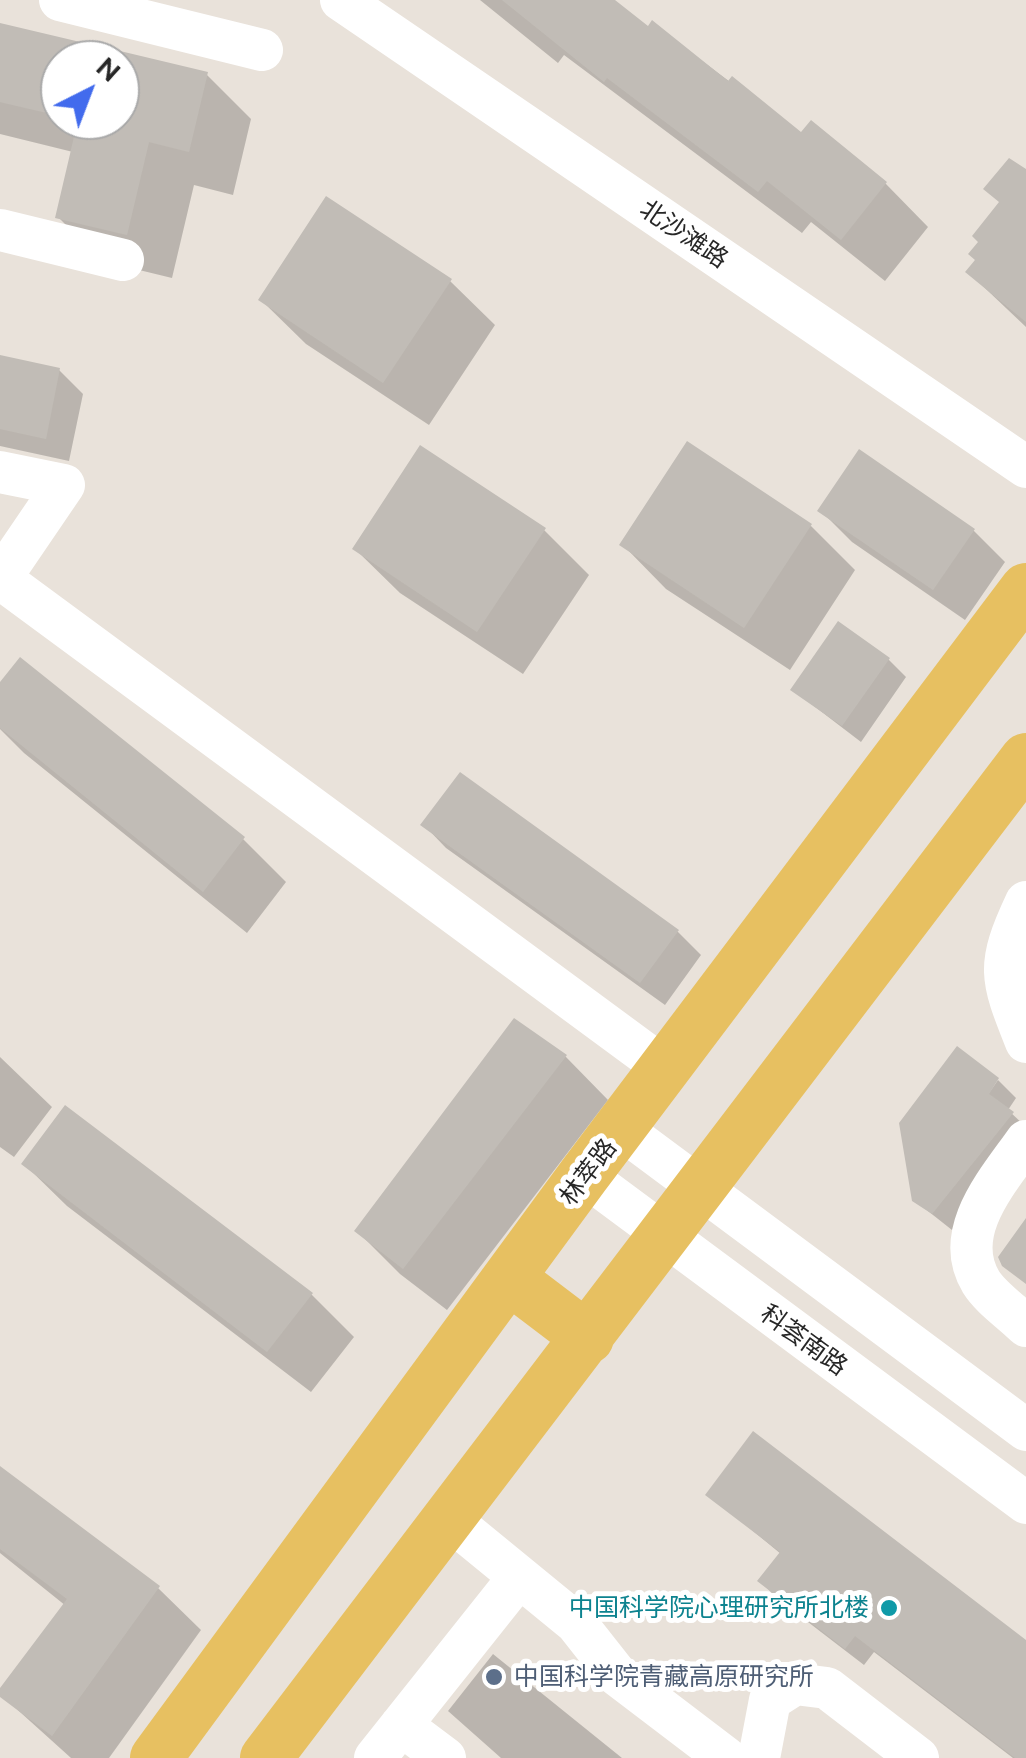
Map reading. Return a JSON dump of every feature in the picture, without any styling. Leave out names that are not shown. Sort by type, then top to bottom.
[{"type":"main road","name":"林萃路","points":[[156,1758],[584,1176],[1026,589]]},
{"type":"main road","points":[[266,1758],[701,1192],[1026,760]]},
{"type":"main road","points":[[509,1278],[588,1338]]},
{"type":"street","points":[[60,0],[262,50]]},
{"type":"street","name":"北沙滩路","points":[[342,0],[1026,467]]},
{"type":"street","points":[[0,230],[124,260]]},
{"type":"street","points":[[0,472],[64,485],[0,579],[666,1069]]},
{"type":"street","points":[[1026,902],[1005,947],[1003,974],[1026,1042]]},
{"type":"street","points":[[621,1129],[1026,1430]]},
{"type":"street","points":[[1026,1141],[982,1207],[970,1238],[971,1262],[983,1286],[1026,1326]]},
{"type":"street","name":"科荟南路","points":[[584,1176],[1026,1503]]},
{"type":"street","points":[[449,1520],[576,1623],[618,1675],[726,1758]]},
{"type":"street","points":[[375,1758],[519,1577]]},
{"type":"street","points":[[759,1758],[770,1700],[795,1684],[827,1688],[918,1758]]},
{"type":"street","points":[[402,1725],[444,1758]]},
{"type":"building","points":[[502,0],[615,0],[648,26],[652,20],[728,81],[732,76],[801,132],[811,120],[887,182],[841,240],[767,181],[758,192],[607,78],[604,82]]},
{"type":"building","points":[[0,23],[72,40],[40,40],[40,111],[0,102]]},
{"type":"building","points":[[140,56],[208,72],[189,152],[149,142],[127,235],[55,218],[73,140],[140,140]]},
{"type":"building","points":[[1009,158],[1026,169],[1026,322],[965,272],[975,260],[968,254],[978,242],[972,236],[999,202],[983,189]]},
{"type":"building","points":[[326,196],[452,279],[383,383],[258,300]]},
{"type":"building","points":[[0,355],[60,368],[46,439],[0,429]]},
{"type":"building","points":[[687,441],[812,524],[744,628],[619,545]]},
{"type":"building","points":[[420,445],[546,528],[477,632],[352,549]]},
{"type":"building","points":[[859,449],[975,529],[933,590],[817,511]]},
{"type":"building","points":[[838,621],[890,658],[842,726],[790,690]]},
{"type":"building","points":[[20,657],[245,837],[203,892],[0,728],[0,682]]},
{"type":"building","points":[[460,772],[679,930],[640,983],[420,825]]},
{"type":"building","points":[[514,1018],[567,1055],[403,1269],[354,1231]]},
{"type":"building","points":[[957,1046],[999,1078],[989,1094],[1014,1112],[932,1214],[912,1201],[899,1123]]},
{"type":"building","points":[[65,1105],[313,1293],[267,1352],[21,1164]]},
{"type":"building","points":[[1026,1218],[1026,1284],[1002,1266],[998,1257]]},
{"type":"building","name":"中国科学院心理研究所北楼","points":[[753,1431],[1026,1640],[1026,1758],[1015,1758],[855,1636],[845,1649],[757,1581],[780,1552],[705,1495]]},
{"type":"building","points":[[0,1466],[160,1586],[52,1736],[0,1697],[0,1688],[67,1599],[0,1549]]},
{"type":"place","name":"中国科学院心理研究所北楼","points":[[889,1608]]},
{"type":"place","name":"中国科学院青藏高原研究所","points":[[494,1677]]}]
